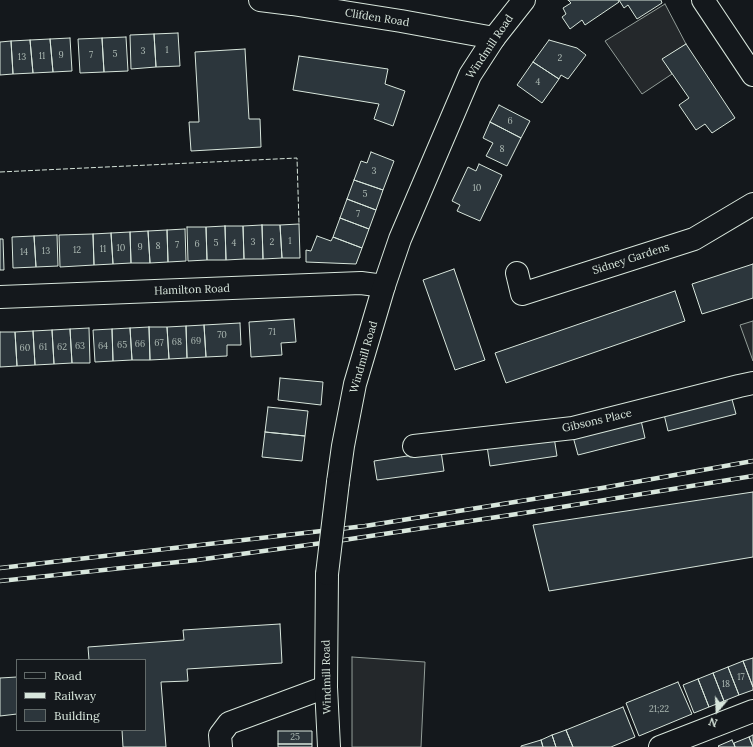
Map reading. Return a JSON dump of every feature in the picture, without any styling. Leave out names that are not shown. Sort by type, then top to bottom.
[{"type":"street","name":"Clifden Road","points":[[260,0],[401,21],[494,38]]},
{"type":"street","name":"Windmill Road","points":[[329,747],[326,688],[327,574],[340,461],[355,384],[384,286],[408,219],[470,75],[494,38],[524,0]]},
{"type":"street","points":[[703,0],[753,75]]},
{"type":"street","name":"Sidney Gardens","points":[[517,274],[522,294],[694,239],[753,204]]},
{"type":"street","name":"Hamilton Road","points":[[0,297],[361,283],[384,286]]},
{"type":"street","name":"Gibsons Place","points":[[414,446],[573,428],[739,386],[753,384]]},
{"type":"street","points":[[220,747],[220,735],[229,723],[326,688]]},
{"type":"street","points":[[660,747],[753,711]]},
{"type":"shaded area","points":[[665,4],[686,44],[663,59],[672,74],[642,94],[605,41]]},
{"type":"shaded area","points":[[753,321],[753,361],[740,325]]},
{"type":"shaded area","points":[[352,657],[425,662],[421,747],[352,747]]},
{"type":"building","points":[[568,0],[618,0],[619,2],[585,25],[582,20],[570,29],[562,17],[566,14],[563,8],[571,3]]},
{"type":"building","points":[[619,0],[661,0],[662,3],[637,19],[628,5],[624,8]]},
{"type":"building","points":[[178,33],[180,66],[156,67],[154,34]]},
{"type":"building","points":[[154,34],[156,67],[131,69],[130,35]]},
{"type":"building","points":[[126,37],[128,71],[104,72],[102,38]]},
{"type":"building","points":[[70,38],[72,71],[53,72],[50,39]]},
{"type":"building","points":[[102,38],[104,72],[80,73],[78,39]]},
{"type":"building","points":[[50,39],[53,72],[33,73],[30,40]]},
{"type":"building","points":[[30,40],[33,73],[13,74],[11,41]]},
{"type":"building","points":[[549,40],[577,48],[586,55],[568,79],[561,75],[559,79],[533,62]]},
{"type":"building","points":[[11,41],[13,74],[0,75],[0,42]]},
{"type":"building","points":[[686,44],[735,118],[712,133],[705,124],[696,130],[679,105],[689,98],[662,59]]},
{"type":"building","points":[[245,49],[249,119],[260,119],[261,147],[191,151],[189,122],[199,122],[195,52]]},
{"type":"building","points":[[299,56],[388,69],[385,84],[405,91],[393,126],[374,119],[379,104],[293,90]]},
{"type":"building","points":[[533,62],[559,79],[542,103],[517,85]]},
{"type":"building","points":[[499,105],[530,121],[521,138],[490,122]]},
{"type":"building","points":[[490,122],[521,138],[507,166],[486,156],[493,143],[483,138]]},
{"type":"building","points":[[371,152],[394,161],[383,190],[354,180],[361,161],[367,163]]},
{"type":"building","points":[[479,164],[502,175],[480,221],[457,211],[460,205],[452,201],[468,167],[476,171]]},
{"type":"building","points":[[354,180],[383,190],[376,210],[347,199]]},
{"type":"building","points":[[347,199],[376,210],[369,229],[340,218]]},
{"type":"building","points":[[340,218],[369,229],[362,248],[333,237]]},
{"type":"building","points":[[299,224],[300,258],[282,258],[280,225]]},
{"type":"building","points":[[262,225],[280,225],[282,258],[263,259]]},
{"type":"building","points":[[262,225],[263,259],[244,259],[243,226]]},
{"type":"building","points":[[225,226],[243,226],[244,259],[226,260]]},
{"type":"building","points":[[225,226],[226,260],[207,260],[206,227]]},
{"type":"building","points":[[187,227],[206,227],[207,260],[188,261]]},
{"type":"building","points":[[185,229],[186,261],[168,262],[167,230]]},
{"type":"building","points":[[167,230],[168,262],[150,263],[148,231]]},
{"type":"building","points":[[148,231],[150,263],[131,263],[130,232]]},
{"type":"building","points":[[130,232],[131,263],[113,264],[111,233]]},
{"type":"building","points":[[111,233],[113,264],[94,265],[93,234]]},
{"type":"building","points":[[93,234],[94,265],[60,267],[59,235]]},
{"type":"building","points":[[57,235],[58,266],[36,267],[34,236]]},
{"type":"building","points":[[34,236],[36,267],[13,268],[12,237]]},
{"type":"building","points":[[317,236],[331,241],[333,237],[362,248],[356,264],[306,262],[306,250],[311,251]]},
{"type":"building","points":[[0,239],[3,239],[4,270],[0,270]]},
{"type":"building","points":[[753,264],[753,298],[702,314],[692,284]]},
{"type":"building","points":[[454,269],[485,360],[455,370],[423,280]]},
{"type":"building","points":[[675,291],[685,321],[506,383],[495,353]]},
{"type":"building","points":[[294,319],[296,342],[281,343],[282,355],[251,357],[249,322]]},
{"type":"building","points":[[240,323],[241,345],[227,345],[227,356],[206,357],[204,325]]},
{"type":"building","points":[[204,325],[206,357],[187,358],[186,326]]},
{"type":"building","points":[[186,326],[187,358],[169,359],[167,327]]},
{"type":"building","points":[[149,327],[167,327],[169,359],[150,360]]},
{"type":"building","points":[[149,327],[150,360],[132,360],[130,328]]},
{"type":"building","points":[[89,328],[90,363],[72,363],[70,329]]},
{"type":"building","points":[[130,328],[132,360],[113,361],[112,329]]},
{"type":"building","points":[[70,329],[72,363],[54,364],[52,330]]},
{"type":"building","points":[[112,329],[113,361],[95,362],[93,330]]},
{"type":"building","points":[[52,330],[54,364],[35,365],[33,331]]},
{"type":"building","points":[[33,331],[35,365],[17,366],[15,332]]},
{"type":"building","points":[[0,332],[15,332],[17,366],[0,367]]},
{"type":"building","points":[[280,378],[323,382],[321,405],[278,400]]},
{"type":"building","points":[[730,392],[736,414],[668,431],[663,410]]},
{"type":"building","points":[[268,407],[308,411],[305,436],[265,432]]},
{"type":"building","points":[[640,416],[645,438],[578,455],[572,433]]},
{"type":"building","points":[[265,432],[305,436],[302,461],[262,457]]},
{"type":"building","points":[[554,437],[557,456],[490,466],[487,446]]},
{"type":"building","points":[[441,451],[444,471],[377,480],[374,461]]},
{"type":"building","points":[[753,492],[753,557],[549,591],[533,525]]},
{"type":"building","points":[[280,624],[282,663],[187,669],[188,681],[161,682],[166,747],[123,747],[122,731],[146,731],[146,659],[89,659],[88,647],[184,640],[183,630]]},
{"type":"building","points":[[753,658],[753,687],[743,661]]},
{"type":"building","points":[[743,661],[753,690],[739,695],[728,667]]},
{"type":"building","points":[[728,667],[739,695],[724,701],[713,673]]},
{"type":"building","points":[[713,673],[724,701],[709,707],[698,679]]},
{"type":"building","points":[[16,677],[16,714],[0,716],[0,678]]},
{"type":"building","points":[[698,679],[709,707],[694,713],[683,685]]},
{"type":"building","points":[[678,682],[692,714],[639,736],[626,703]]},
{"type":"building","points":[[623,707],[635,737],[611,747],[573,747],[566,730]]},
{"type":"building","points":[[566,730],[573,747],[556,747],[552,735]]},
{"type":"building","points":[[278,731],[312,731],[312,744],[278,744]]},
{"type":"building","points":[[552,735],[556,747],[543,747],[541,740]]},
{"type":"building","points":[[753,735],[753,747],[749,737]]},
{"type":"building","points":[[749,737],[753,747],[735,747],[734,743]]},
{"type":"building","points":[[541,740],[543,747],[521,747],[521,746]]},
{"type":"building","points":[[732,740],[735,747],[718,746]]},
{"type":"building","points":[[278,744],[312,744],[312,747],[278,747]]},
{"type":"railway","points":[[0,568],[365,526],[602,488],[753,461]]},
{"type":"railway","points":[[0,581],[197,560],[337,541],[537,511],[753,476]]},
{"type":"fence","points":[[0,172],[297,158],[299,224]]}]
